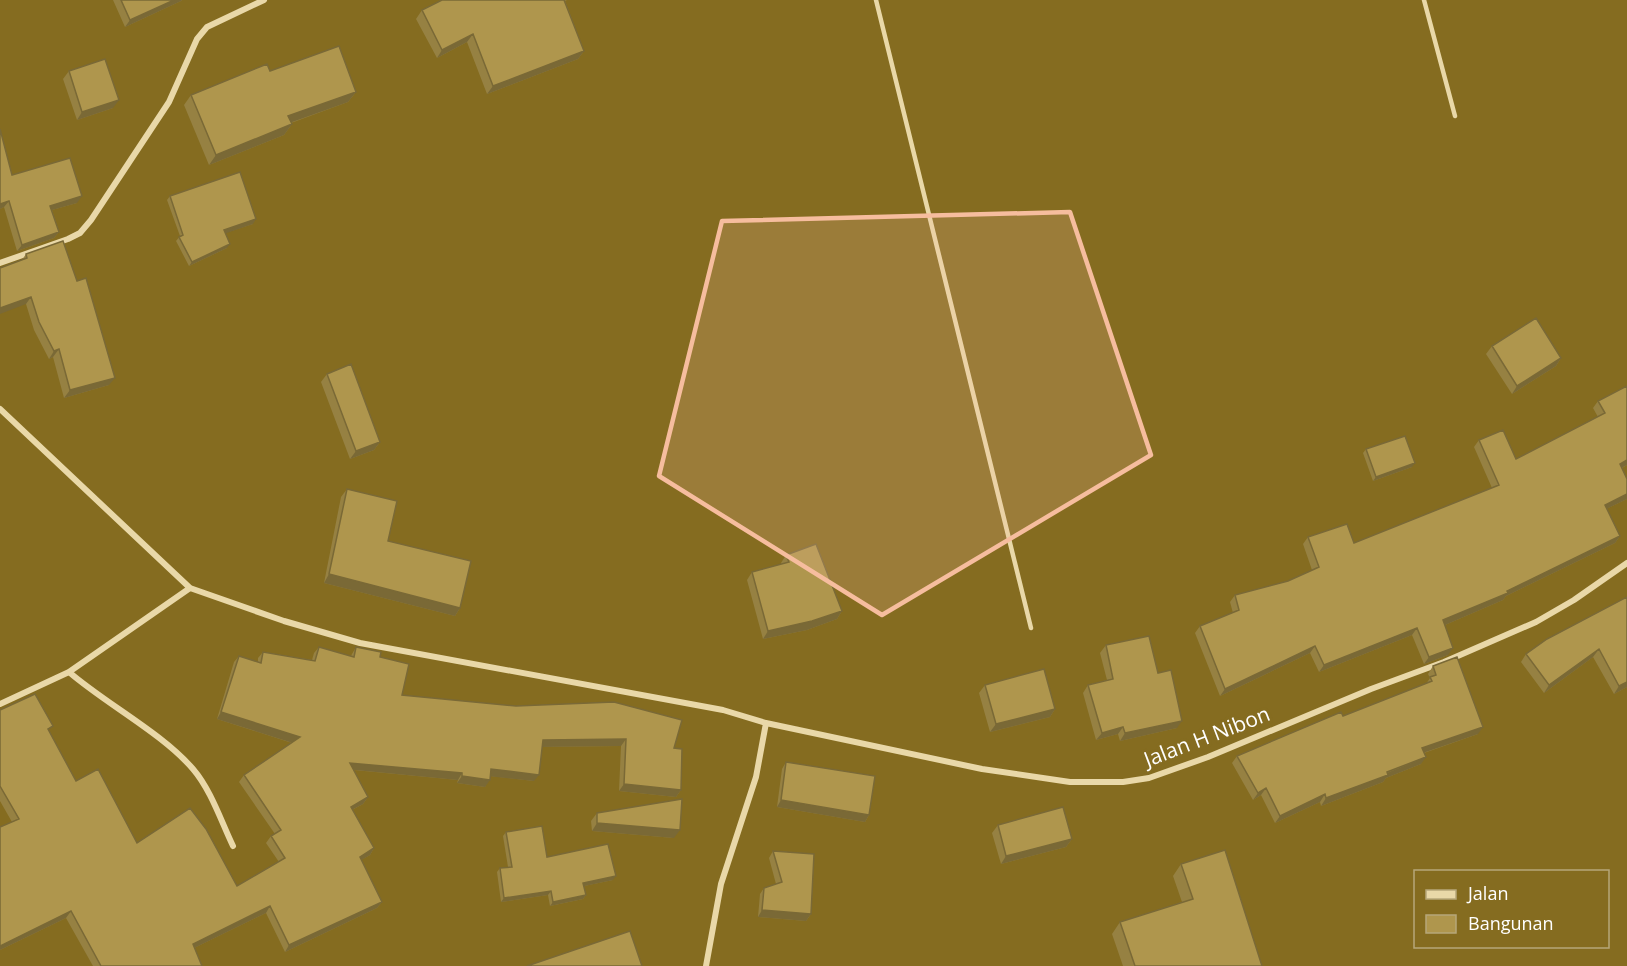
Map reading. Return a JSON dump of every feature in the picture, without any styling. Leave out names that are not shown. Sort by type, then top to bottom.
[{"type":"street","points":[[0,263],[80,233],[169,102],[197,39],[207,27],[264,0]]},
{"type":"street","points":[[0,409],[190,588],[69,672],[0,704]]},
{"type":"street","name":"Jalan H Nibon","points":[[190,588],[360,644],[723,710],[766,723],[982,769],[1070,782],[1114,783],[1149,778],[1218,753],[1371,689],[1444,662],[1536,622],[1575,600],[1627,563]]},
{"type":"street","points":[[69,672],[164,744],[193,770],[203,783],[233,846]]},
{"type":"street","points":[[706,966],[721,884],[756,777],[766,723]]},
{"type":"lane","points":[[876,0],[1031,628]]},
{"type":"lane","points":[[1424,0],[1455,116]]},
{"type":"highlighted area","points":[[1070,212],[1151,455],[882,615],[659,476],[722,221]]},
{"type":"building","points":[[121,0],[174,0],[130,20]]},
{"type":"building","points":[[442,0],[564,0],[584,51],[493,86],[473,34],[442,50],[422,10]]},
{"type":"building","points":[[339,46],[356,92],[288,116],[292,124],[216,155],[191,95],[267,64],[270,71]]},
{"type":"building","points":[[105,59],[119,100],[82,112],[69,71]]},
{"type":"building","points":[[0,129],[12,175],[70,158],[82,196],[50,206],[59,232],[22,245],[9,201],[0,204]]},
{"type":"building","points":[[240,172],[256,219],[224,230],[230,244],[192,262],[179,237],[183,235],[170,196]]},
{"type":"building","points":[[63,241],[77,281],[86,278],[115,378],[70,390],[59,349],[54,351],[39,322],[31,297],[0,308],[0,268],[27,258],[26,254]]},
{"type":"building","points":[[1536,318],[1561,358],[1517,386],[1492,346]]},
{"type":"building","points":[[351,364],[380,442],[356,451],[327,374]]},
{"type":"building","points":[[1627,386],[1627,460],[1620,464],[1627,479],[1627,494],[1605,505],[1620,536],[1507,591],[1508,593],[1443,620],[1453,648],[1429,657],[1417,628],[1324,665],[1315,646],[1225,689],[1200,626],[1239,610],[1235,595],[1288,581],[1319,567],[1308,537],[1347,524],[1354,543],[1499,485],[1479,440],[1503,430],[1516,459],[1605,413],[1598,401]]},
{"type":"building","points":[[1405,436],[1415,463],[1376,477],[1366,449]]},
{"type":"building","points":[[347,489],[397,501],[388,541],[471,561],[460,608],[329,574]]},
{"type":"building","points":[[816,544],[842,611],[812,621],[768,631],[752,572],[789,562],[786,555]]},
{"type":"building","points":[[1627,597],[1627,682],[1619,686],[1599,649],[1549,685],[1526,654],[1547,639]]},
{"type":"building","points":[[1149,636],[1158,673],[1171,670],[1182,721],[1125,733],[1123,727],[1102,733],[1088,685],[1113,679],[1106,645]]},
{"type":"building","points":[[319,647],[354,657],[356,647],[381,652],[380,657],[409,664],[402,695],[516,706],[614,702],[682,720],[674,748],[682,749],[681,790],[624,784],[626,739],[543,740],[539,775],[491,769],[490,780],[462,776],[462,773],[350,763],[368,797],[351,807],[374,848],[360,857],[382,902],[289,945],[270,906],[193,944],[202,966],[101,966],[71,911],[0,946],[0,827],[19,819],[0,786],[0,710],[35,694],[53,726],[48,729],[76,781],[98,769],[137,843],[190,808],[206,829],[237,886],[285,858],[271,836],[281,830],[244,775],[300,737],[221,712],[239,656],[261,663],[263,652],[315,661]]},
{"type":"building","points":[[1457,657],[1483,727],[1422,748],[1426,757],[1387,772],[1388,775],[1326,798],[1325,794],[1280,816],[1266,788],[1258,793],[1237,756],[1341,712],[1343,716],[1432,681],[1430,677],[1436,675],[1433,666]]},
{"type":"building","points":[[1044,669],[1055,709],[996,724],[985,685]]},
{"type":"building","points":[[786,762],[875,776],[869,815],[781,800]]},
{"type":"building","points":[[682,799],[680,830],[597,823],[597,813]]},
{"type":"building","points":[[1063,807],[1072,839],[1006,856],[998,825]]},
{"type":"building","points":[[542,826],[547,857],[608,844],[616,876],[583,883],[586,895],[553,902],[551,891],[504,898],[500,868],[512,867],[506,832]]},
{"type":"building","points":[[1225,850],[1262,966],[1135,966],[1120,922],[1193,899],[1181,864]]},
{"type":"building","points":[[773,851],[814,854],[811,914],[762,910],[764,888],[782,882]]},
{"type":"building","points":[[630,931],[642,966],[527,966]]}]
